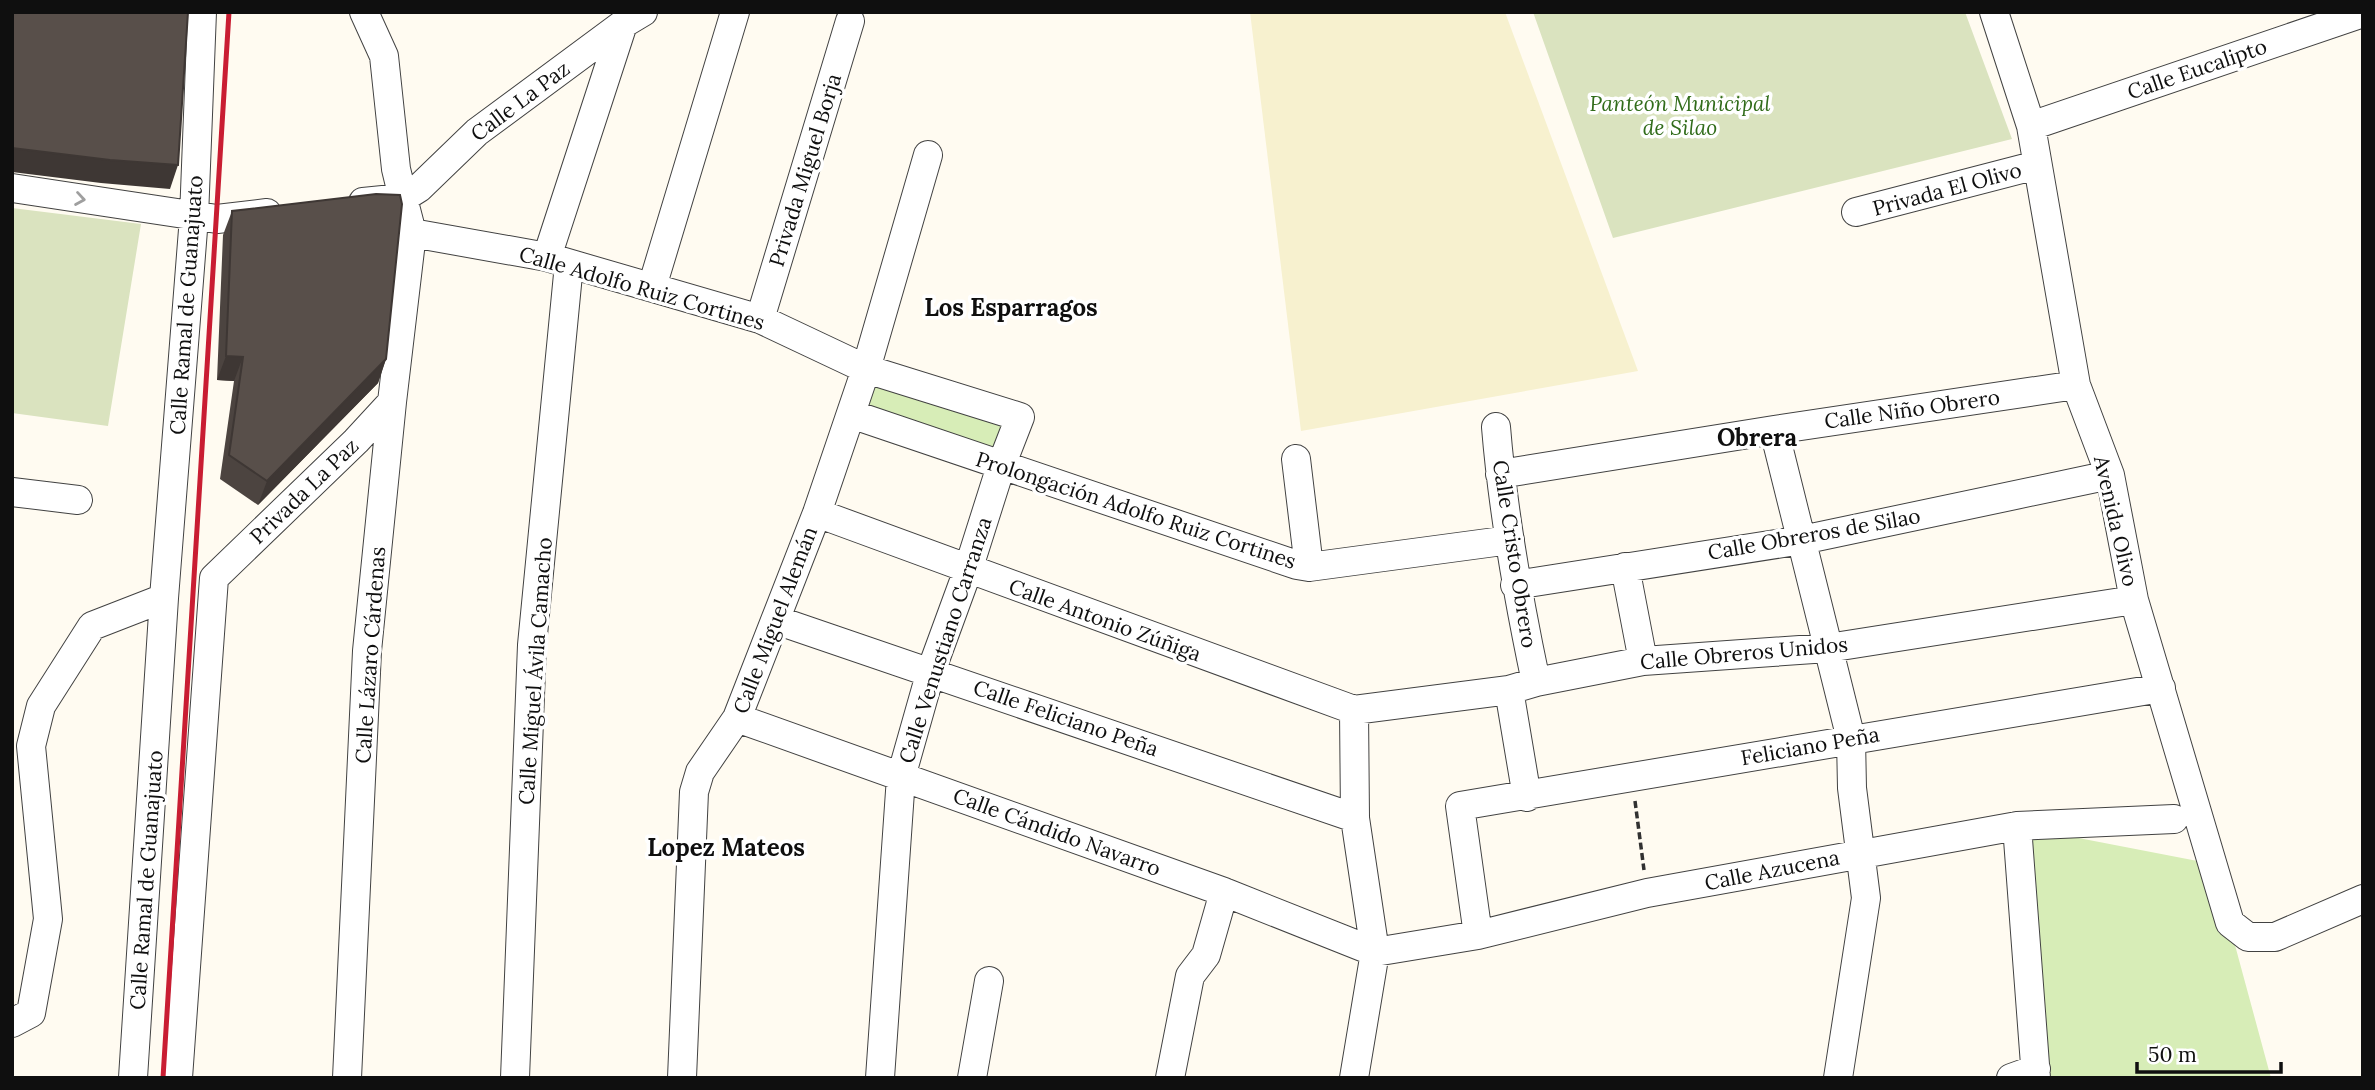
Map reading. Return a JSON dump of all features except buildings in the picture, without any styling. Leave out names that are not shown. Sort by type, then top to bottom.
[{"type":"street","name":"Calle Ramal de Guanajuato","points":[[133,1078],[163,598],[194,217],[202,12]]},
{"type":"street","points":[[364,12],[384,56],[396,169],[412,233]]},
{"type":"street","points":[[652,287],[735,12]]},
{"type":"street","name":"Avenida Olivo","points":[[1994,12],[2031,126],[2076,385],[2110,475],[2134,600],[2230,923],[2248,937],[2275,937],[2363,899]]},
{"type":"street","name":"Calle Eucalipto","points":[[2031,126],[2363,13]]},
{"type":"street","name":"Calle La Paz","points":[[403,198],[419,188],[477,132],[633,18]]},
{"type":"street","name":"Calle Miguel Ávila Camacho","points":[[514,1078],[532,645],[558,261],[633,18]]},
{"type":"street","name":"Privada Miguel Borja","points":[[760,319],[850,21]]},
{"type":"street","name":"Calle Miguel Alemán","points":[[682,1078],[694,792],[700,772],[737,718],[817,513],[866,369],[929,155]]},
{"type":"street","name":"Privada El Olivo","points":[[1856,212],[2037,165]]},
{"type":"street","points":[[12,188],[217,219],[292,210]]},
{"type":"street","points":[[334,206],[403,198]]},
{"type":"street","name":"Calle Adolfo Ruiz Cortines","points":[[412,233],[558,261],[760,319],[866,369],[1020,417]]},
{"type":"street","name":"Calle Lázaro Cárdenas","points":[[347,1078],[368,650],[392,402],[412,233]]},
{"type":"street","name":"Calle Niño Obrero","points":[[1500,474],[1774,429],[2076,385]]},
{"type":"street","name":"Privada La Paz","points":[[178,1078],[214,578],[356,441],[392,402]]},
{"type":"street","name":"Prolongación Adolfo Ruiz Cortines","points":[[851,414],[1284,561],[1309,566],[1510,540]]},
{"type":"street","name":"Calle Venustiano Carranza","points":[[880,1078],[901,777],[930,671],[1020,417]]},
{"type":"street","name":"Calle Cristo Obrero","points":[[1496,427],[1515,585],[1536,682]]},
{"type":"street","points":[[1774,429],[1851,739],[1852,788],[1866,898],[1838,1078]]},
{"type":"street","points":[[1296,459],[1309,566]]},
{"type":"street","name":"Calle Obreros de Silao","points":[[1515,585],[1802,540],[2110,475]]},
{"type":"street","points":[[12,492],[78,500]]},
{"type":"street","name":"Calle Antonio Zúñiga","points":[[817,513],[1354,710]]},
{"type":"street","points":[[1625,567],[1643,661]]},
{"type":"street","points":[[12,1023],[31,1013],[48,919],[31,746],[41,706],[92,626],[163,598]]},
{"type":"street","name":"Calle Obreros Unidos","points":[[1354,710],[1509,690],[1536,682],[1643,661],[1828,648],[2134,600]]},
{"type":"street","name":"Calle Feliciano Peña","points":[[776,620],[1355,818]]},
{"type":"street","name":"Feliciano Peña","points":[[1478,935],[1460,806],[1527,797],[1851,739],[2161,688]]},
{"type":"street","points":[[1509,690],[1527,797]]},
{"type":"street","points":[[1354,710],[1355,818],[1375,952],[1354,1078]]},
{"type":"street","name":"Calle Cándido Navarro","points":[[737,718],[1224,892],[1375,952]]},
{"type":"street","name":"Calle Azucena","points":[[1375,952],[1478,935],[1647,892],[2017,826],[2174,819]]},
{"type":"street","points":[[2017,826],[2028,1075]]},
{"type":"street","points":[[1170,1078],[1190,976],[1206,956],[1224,892]]},
{"type":"street","points":[[972,1078],[989,981]]},
{"type":"path","points":[[1632,777],[1647,892]]},
{"type":"shaded area","points":[[1250,12],[1505,12],[1638,371],[1301,431]]},
{"type":"green space","name":"Panteón Municipal de Silao","points":[[1533,12],[1965,12],[2012,139],[1613,238]]},
{"type":"green space","points":[[12,208],[141,224],[108,426],[12,413]]},
{"type":"green space","points":[[872,378],[1008,418],[995,451],[861,410]]},
{"type":"green space","points":[[2017,826],[2213,864],[2271,1078],[2036,1078]]},
{"type":"railway","points":[[163,1078],[229,12]]},
{"type":"district","name":"Los Esparragos","points":[[1011,307]]},
{"type":"district","name":"Obrera","points":[[1757,437]]},
{"type":"district","name":"Lopez Mateos","points":[[726,847]]}]
